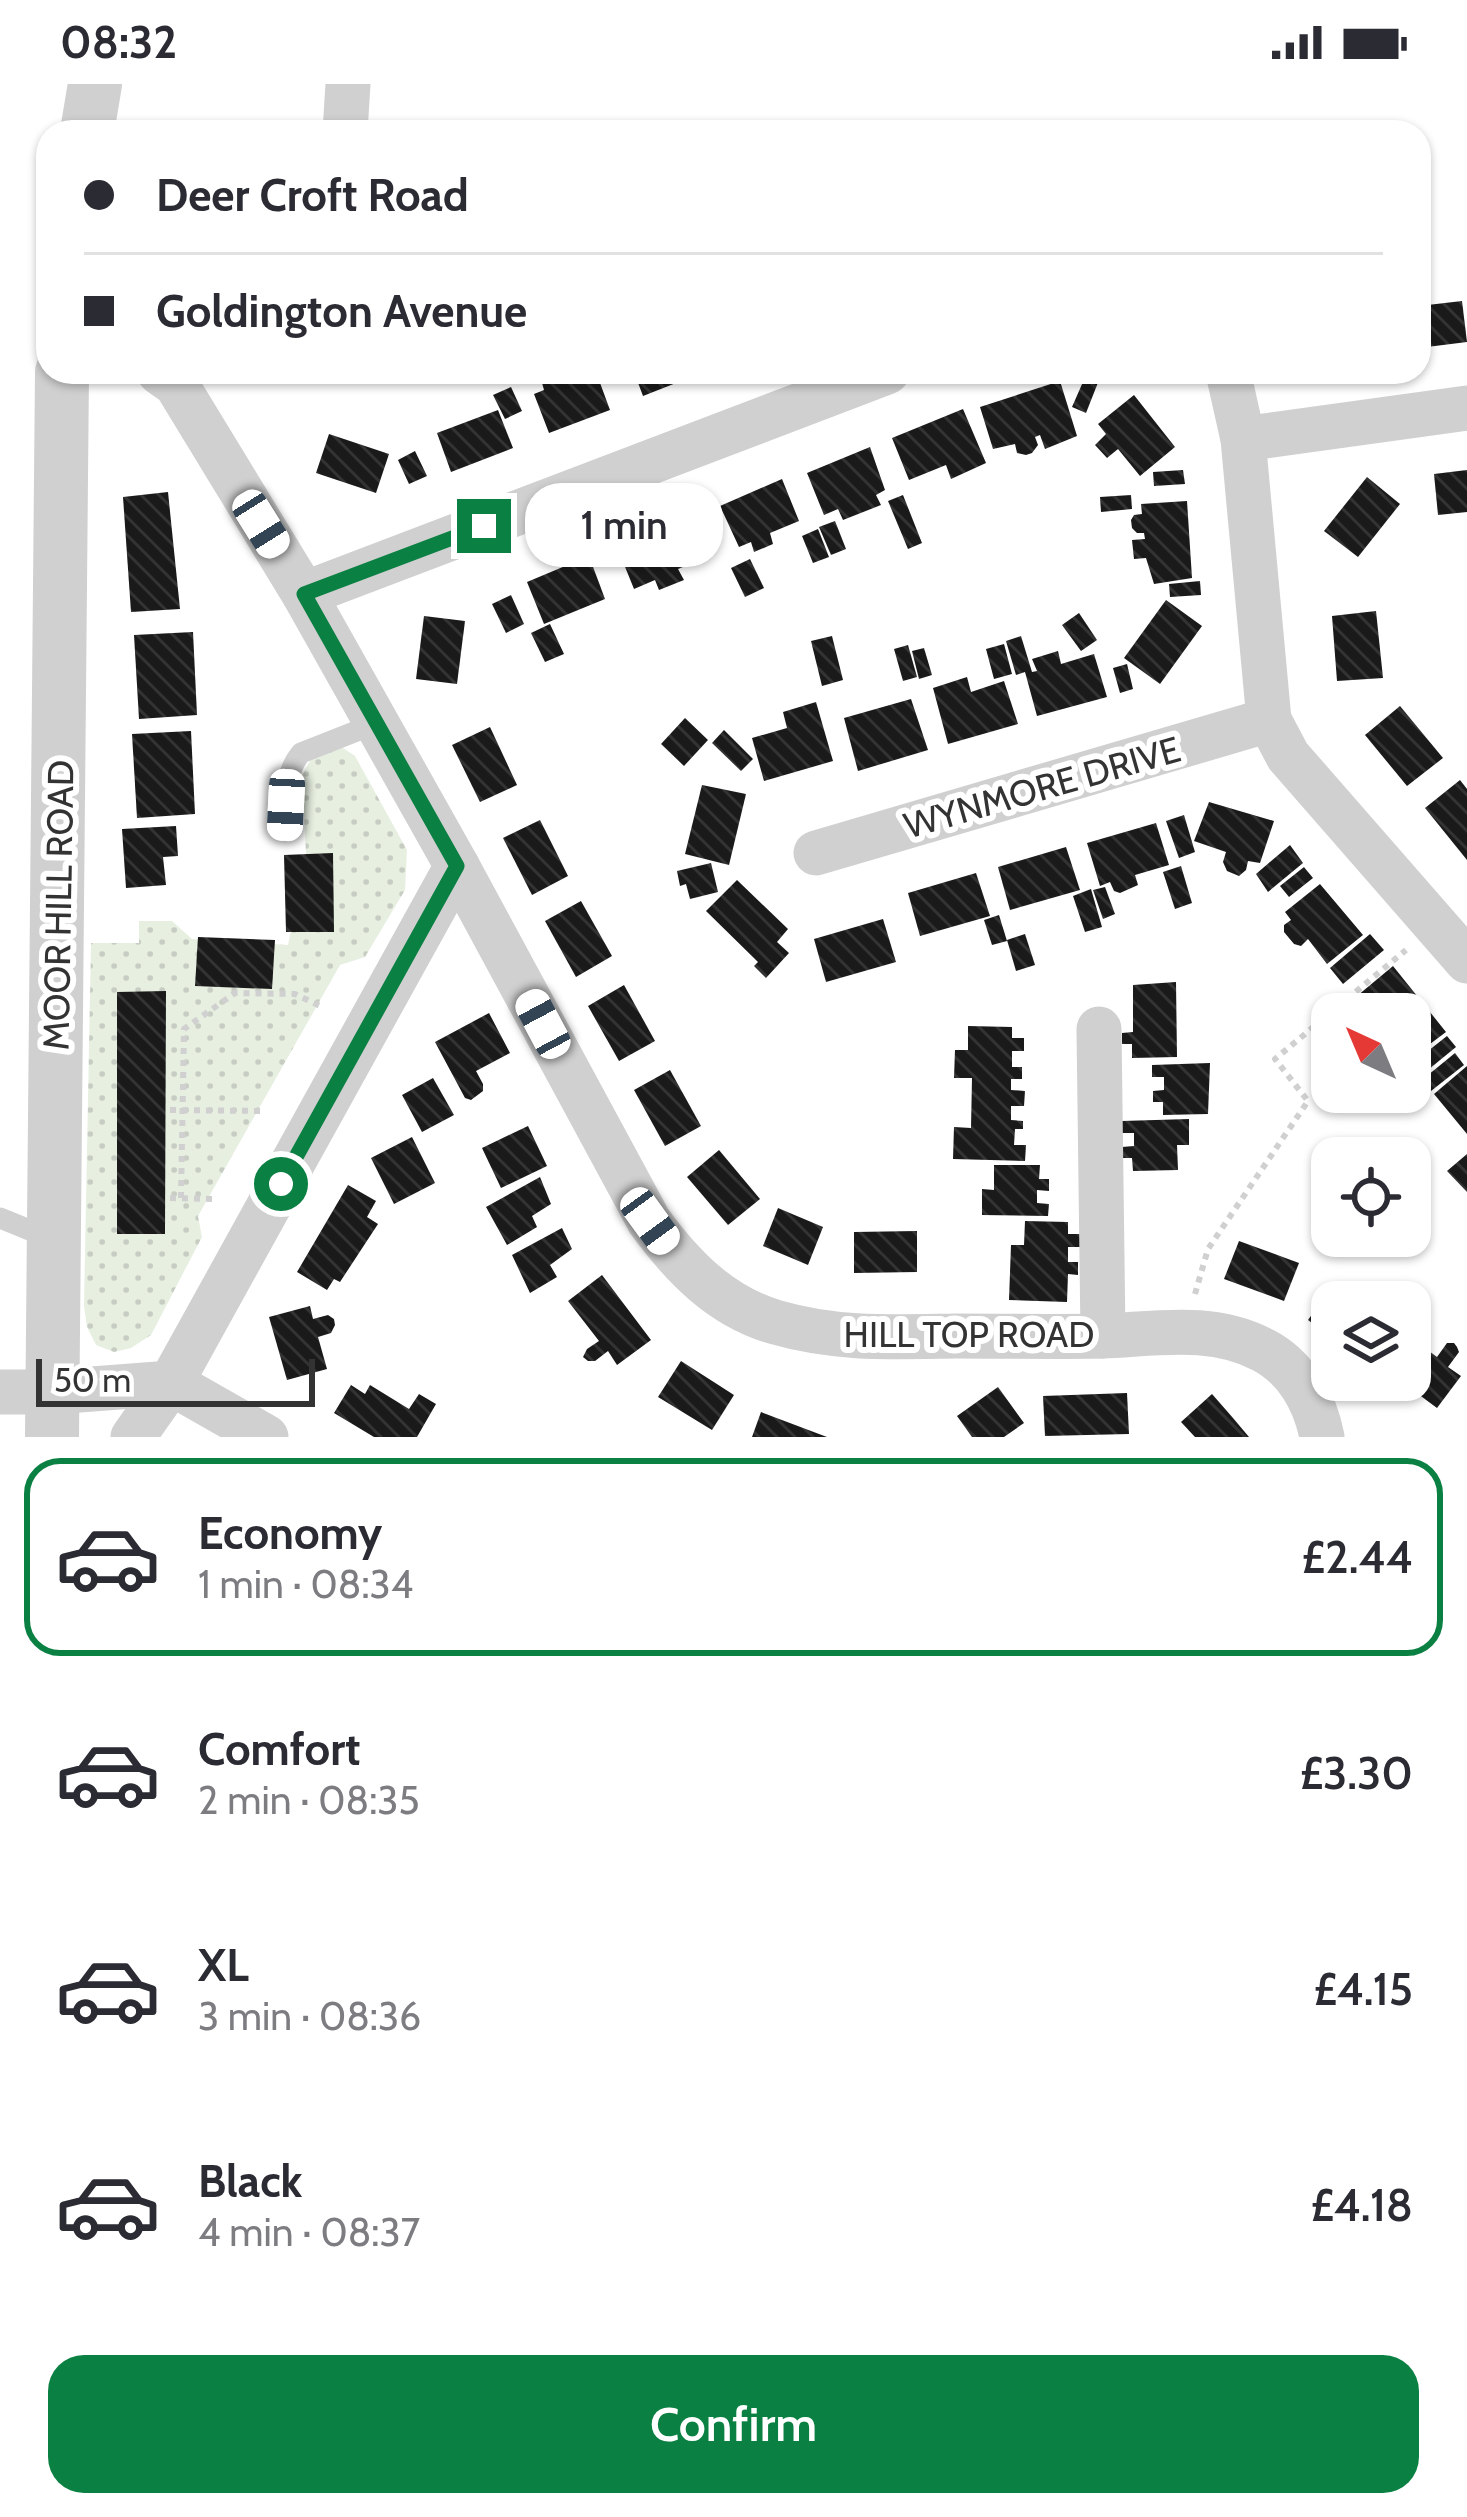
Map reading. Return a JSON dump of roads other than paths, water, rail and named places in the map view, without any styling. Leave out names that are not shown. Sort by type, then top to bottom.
[{"type":"street","points":[[88,120],[95,84]]},
{"type":"street","points":[[346,120],[348,84]]},
{"type":"street","name":"MOOR HILL ROAD","points":[[35,1407],[55,1240],[62,384]]},
{"type":"street","name":"HILL TOP ROAD","points":[[176,384],[304,594],[650,1221],[697,1277],[728,1301],[772,1321],[844,1337],[1225,1335],[1264,1350],[1293,1370],[1318,1417],[1322,1437]]},
{"type":"street","points":[[304,594],[855,384]]},
{"type":"street","points":[[1231,384],[1243,439],[1269,720],[1288,756],[1467,961]]},
{"type":"street","points":[[1243,439],[1467,408]]},
{"type":"street","name":"WYNMORE DRIVE","points":[[816,853],[1269,720]]},
{"type":"street","points":[[133,1437],[171,1382],[457,866]]},
{"type":"street","points":[[1100,1029],[1092,1125],[1110,1224],[1103,1336]]},
{"type":"street","points":[[35,1407],[171,1382],[266,1437]]},
{"type":"lane","points":[[285,830],[292,763],[301,753],[377,723]]},
{"type":"lane","points":[[0,1218],[55,1240]]}]
